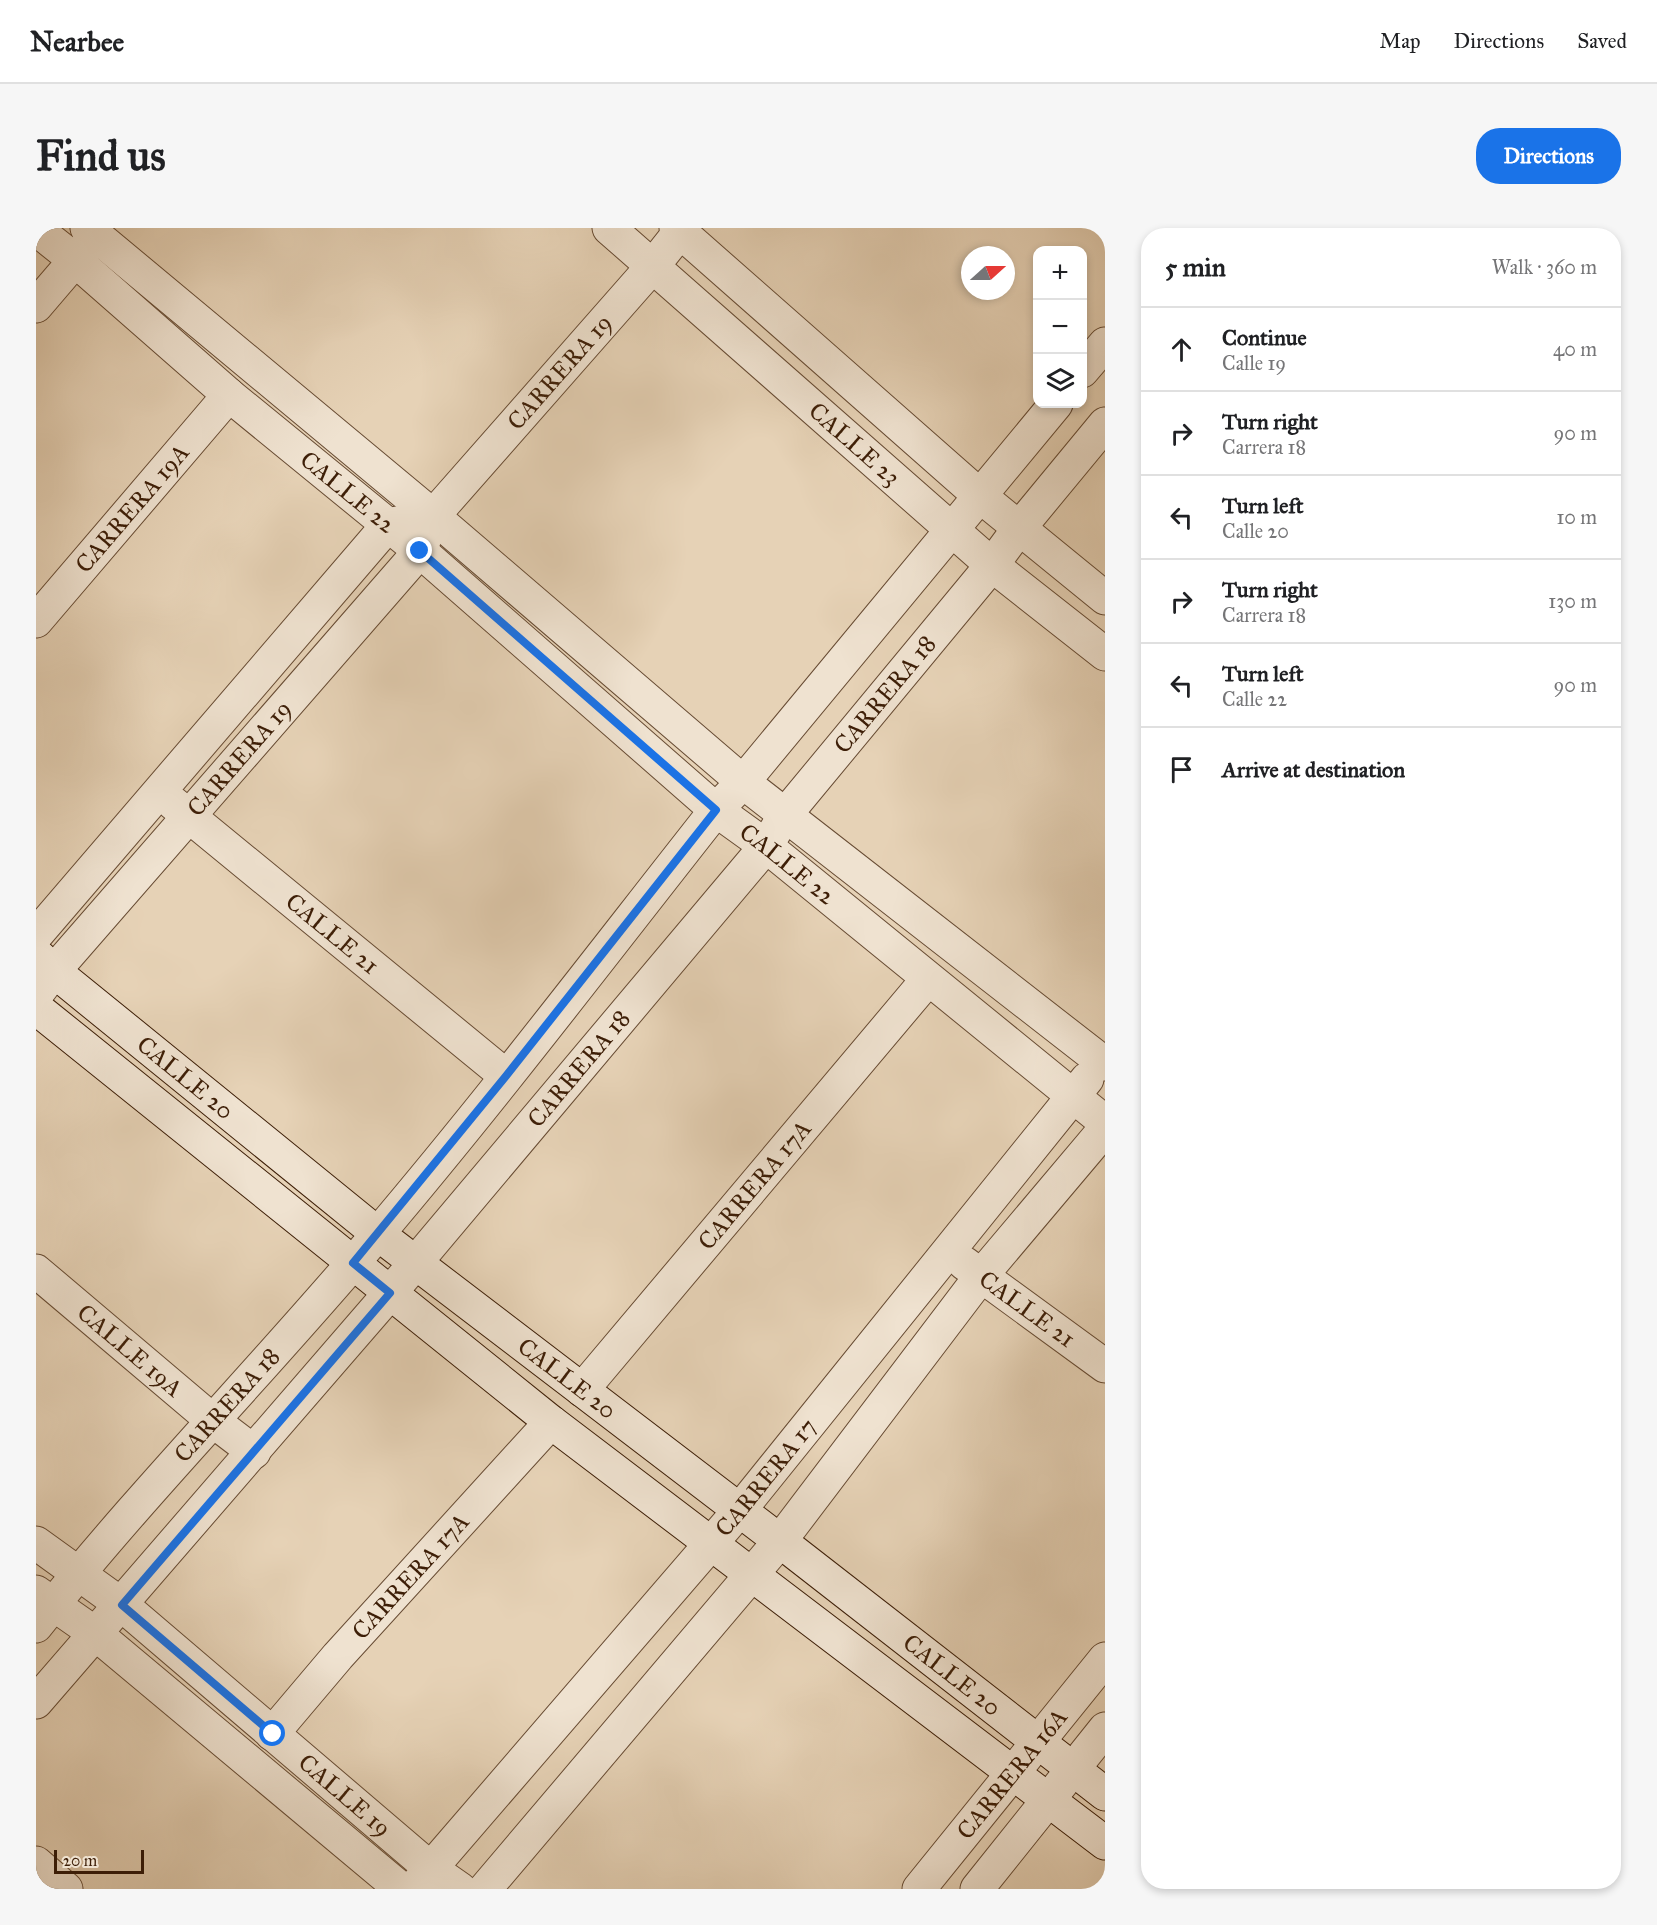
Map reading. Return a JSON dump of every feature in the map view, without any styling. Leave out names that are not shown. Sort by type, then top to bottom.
[{"type":"street","name":"CALLE 23","points":[[609,228],[992,565],[1105,654]]},
{"type":"street","name":"CALLE 23","points":[[680,229],[980,496],[1105,598]]},
{"type":"street","name":"CARRERA 19","points":[[42,973],[189,816],[420,551],[433,516],[652,267],[680,229]]},
{"type":"street","points":[[36,306],[75,260],[95,230]]},
{"type":"street","name":"CALLE 22","points":[[95,230],[743,782],[1104,1060]]},
{"type":"street","name":"CALLE 22","points":[[40,233],[75,260],[229,395],[420,551],[716,810],[766,846],[1105,1122]]},
{"type":"street","points":[[1087,366],[1105,344]]},
{"type":"street","name":"CARRERA 19A","points":[[36,621],[229,395]]},
{"type":"street","name":"CARRERA 18","points":[[42,1608],[78,1575],[378,1234],[716,810],[743,782],[1053,408]]},
{"type":"street","name":"CARRERA 18","points":[[36,1702],[390,1293],[766,846],[784,815],[992,565],[1020,527],[1105,424]]},
{"type":"street","points":[[388,525],[433,516]]},
{"type":"street","name":"CARRERA 19","points":[[36,935],[388,525]]},
{"type":"street","name":"CALLE 21","points":[[159,791],[506,1076]]},
{"type":"street","name":"CALLE 20","points":[[42,973],[1105,1794]]},
{"type":"street","name":"CARRERA 17A","points":[[582,1390],[928,979]]},
{"type":"street","name":"CALLE 20","points":[[36,1008],[551,1422],[1105,1843]]},
{"type":"street","name":"CARRERA 17","points":[[421,1878],[739,1511],[1104,1060]]},
{"type":"street","name":"CARRERA 17","points":[[485,1889],[780,1541],[981,1276],[1105,1129]]},
{"type":"street","name":"CALLE 21","points":[[948,1251],[1105,1366]]},
{"type":"street","name":"CALLE 19A","points":[[36,1271],[212,1420],[254,1452]]},
{"type":"street","name":"CARRERA 17A","points":[[273,1734],[338,1656],[551,1422]]},
{"type":"street","name":"CALLE 19","points":[[36,1543],[122,1605],[273,1734],[421,1878],[460,1889]]},
{"type":"street","name":"CALLE 19","points":[[42,1608],[96,1635],[401,1889]]},
{"type":"street","name":"CARRERA 16A","points":[[919,1889],[1105,1659]]},
{"type":"street","name":"CARRERA 16A","points":[[977,1889],[1105,1729]]},
{"type":"street","points":[[36,1863],[66,1889]]},
{"type":"route","points":[[273,1734],[122,1605],[390,1293],[353,1263],[506,1076],[716,810],[420,551]]}]
